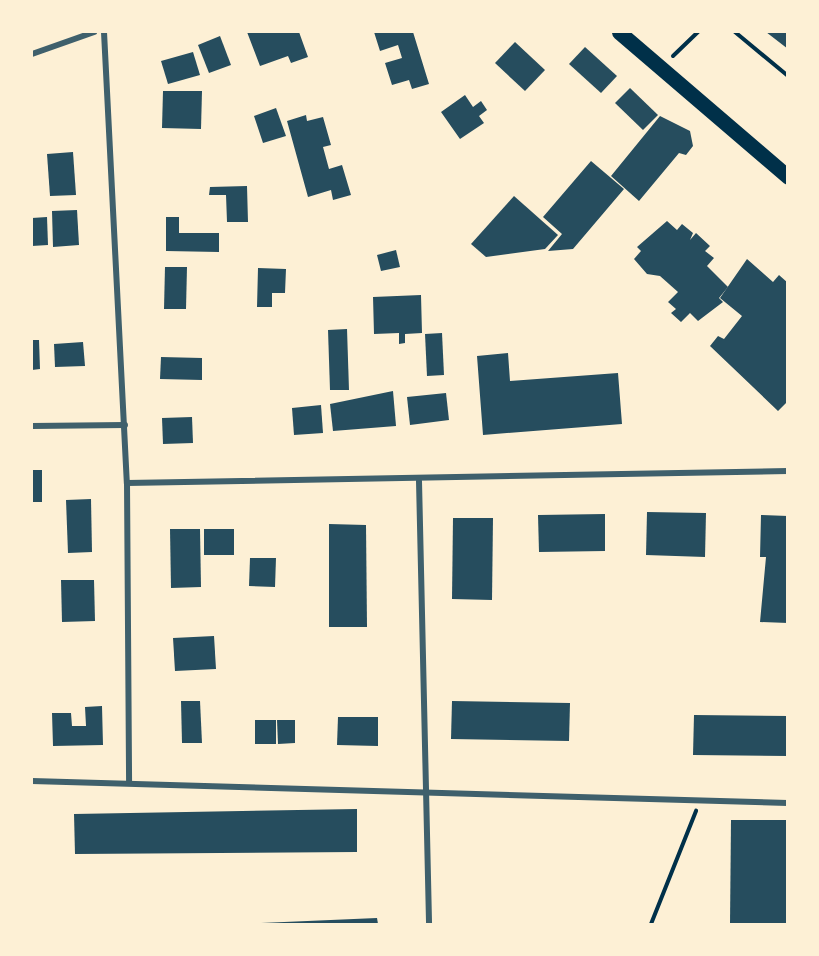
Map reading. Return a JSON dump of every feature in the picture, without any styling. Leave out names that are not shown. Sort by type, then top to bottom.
[{"type":"main road","points":[[619,32],[788,177]]},
{"type":"street","points":[[32,54],[94,32]]},
{"type":"street","points":[[104,32],[127,483],[129,781]]},
{"type":"street","points":[[32,426],[125,425]]},
{"type":"street","points":[[127,483],[419,481],[788,471]]},
{"type":"street","points":[[419,481],[429,924]]},
{"type":"street","points":[[32,781],[129,781],[425,789],[788,803]]},
{"type":"path","points":[[662,67],[698,32]]},
{"type":"path","points":[[735,32],[788,76]]},
{"type":"path","points":[[651,924],[700,799]]},
{"type":"building","points":[[247,32],[299,32],[308,57],[291,63],[288,56],[260,66]]},
{"type":"building","points":[[374,32],[413,32],[429,84],[412,89],[409,80],[392,85],[385,63],[402,58],[398,45],[380,51]]},
{"type":"building","points":[[766,32],[788,32],[788,49]]},
{"type":"building","points":[[220,36],[231,65],[209,73],[198,45]]},
{"type":"building","points":[[515,42],[545,70],[525,91],[495,63]]},
{"type":"building","points":[[585,47],[617,76],[601,93],[569,64]]},
{"type":"building","points":[[193,52],[200,75],[168,84],[161,61]]},
{"type":"building","points":[[630,88],[658,115],[643,130],[615,103]]},
{"type":"building","points":[[163,91],[202,91],[201,129],[162,128]]},
{"type":"building","points":[[465,95],[473,107],[481,101],[487,110],[479,116],[484,123],[460,139],[441,112]]},
{"type":"building","points":[[276,108],[286,136],[263,143],[254,116]]},
{"type":"building","points":[[306,115],[307,121],[323,117],[331,145],[323,147],[329,169],[342,165],[351,195],[333,200],[331,190],[308,197],[287,121]]},
{"type":"building","points":[[660,116],[690,131],[693,146],[686,155],[679,153],[639,201],[611,176]]},
{"type":"building","points":[[73,152],[76,195],[50,196],[47,154]]},
{"type":"building","points":[[591,161],[624,189],[573,249],[548,251],[562,234],[543,217]]},
{"type":"building","points":[[247,186],[248,222],[227,222],[226,195],[209,195],[210,187]]},
{"type":"building","points":[[514,196],[558,235],[545,249],[486,257],[471,244]]},
{"type":"building","points":[[77,210],[79,245],[53,247],[52,211]]},
{"type":"building","points":[[47,217],[48,245],[32,246],[32,218]]},
{"type":"building","points":[[166,217],[179,217],[179,233],[219,233],[219,252],[166,251]]},
{"type":"building","points":[[667,221],[677,230],[682,224],[693,233],[690,240],[696,233],[710,246],[705,251],[714,258],[707,266],[728,287],[719,298],[723,302],[698,321],[690,313],[681,322],[671,313],[676,309],[668,302],[678,292],[660,276],[647,274],[634,259],[641,251],[637,247]]},
{"type":"building","points":[[396,250],[400,267],[381,271],[377,255]]},
{"type":"building","points":[[747,259],[773,282],[779,275],[788,283],[788,401],[778,411],[710,346],[718,336],[724,339],[742,316],[720,298]]},
{"type":"building","points":[[165,267],[187,267],[186,309],[164,309]]},
{"type":"building","points":[[258,268],[286,269],[285,293],[272,293],[272,307],[257,307]]},
{"type":"building","points":[[421,295],[422,333],[405,334],[405,343],[399,344],[399,333],[374,334],[373,297]]},
{"type":"building","points":[[347,329],[349,390],[330,390],[328,330]]},
{"type":"building","points":[[442,333],[444,375],[427,376],[425,334]]},
{"type":"building","points":[[32,340],[39,340],[40,369],[32,370]]},
{"type":"building","points":[[83,342],[85,366],[55,367],[54,344]]},
{"type":"building","points":[[508,353],[510,381],[618,373],[622,424],[483,435],[477,356]]},
{"type":"building","points":[[161,357],[202,358],[202,380],[160,379]]},
{"type":"building","points":[[393,391],[396,426],[333,431],[330,404]]},
{"type":"building","points":[[446,393],[449,420],[410,425],[407,397]]},
{"type":"building","points":[[321,405],[323,433],[294,435],[292,408]]},
{"type":"building","points":[[192,417],[193,443],[163,444],[162,418]]},
{"type":"building","points":[[32,470],[42,470],[42,502],[32,502]]},
{"type":"building","points":[[91,499],[92,552],[68,553],[66,500]]},
{"type":"building","points":[[647,512],[706,513],[705,557],[646,555]]},
{"type":"building","points":[[605,514],[605,551],[539,552],[538,515]]},
{"type":"building","points":[[761,515],[788,516],[788,623],[760,622],[766,557],[760,557]]},
{"type":"building","points":[[453,518],[493,518],[492,600],[452,599]]},
{"type":"building","points":[[329,524],[366,525],[367,627],[329,627]]},
{"type":"building","points":[[170,529],[200,529],[201,587],[171,588]]},
{"type":"building","points":[[204,529],[234,529],[234,555],[204,555]]},
{"type":"building","points":[[250,558],[276,558],[275,587],[249,586]]},
{"type":"building","points":[[61,580],[94,580],[95,621],[62,622]]},
{"type":"building","points":[[214,636],[216,669],[175,671],[173,638]]},
{"type":"building","points":[[181,701],[200,701],[202,743],[182,743]]},
{"type":"building","points":[[452,701],[570,703],[569,741],[451,739]]},
{"type":"building","points":[[102,706],[103,745],[53,746],[52,713],[71,713],[72,726],[86,726],[85,707]]},
{"type":"building","points":[[694,715],[788,716],[788,756],[693,755]]},
{"type":"building","points":[[338,717],[378,717],[378,746],[337,745]]},
{"type":"building","points":[[255,720],[276,720],[276,744],[255,744]]},
{"type":"building","points":[[277,720],[295,720],[295,743],[278,744]]},
{"type":"building","points":[[357,809],[357,852],[75,854],[74,814]]},
{"type":"building","points":[[731,820],[788,820],[788,924],[730,924]]},
{"type":"building","points":[[377,918],[378,924],[261,924],[261,923]]}]
